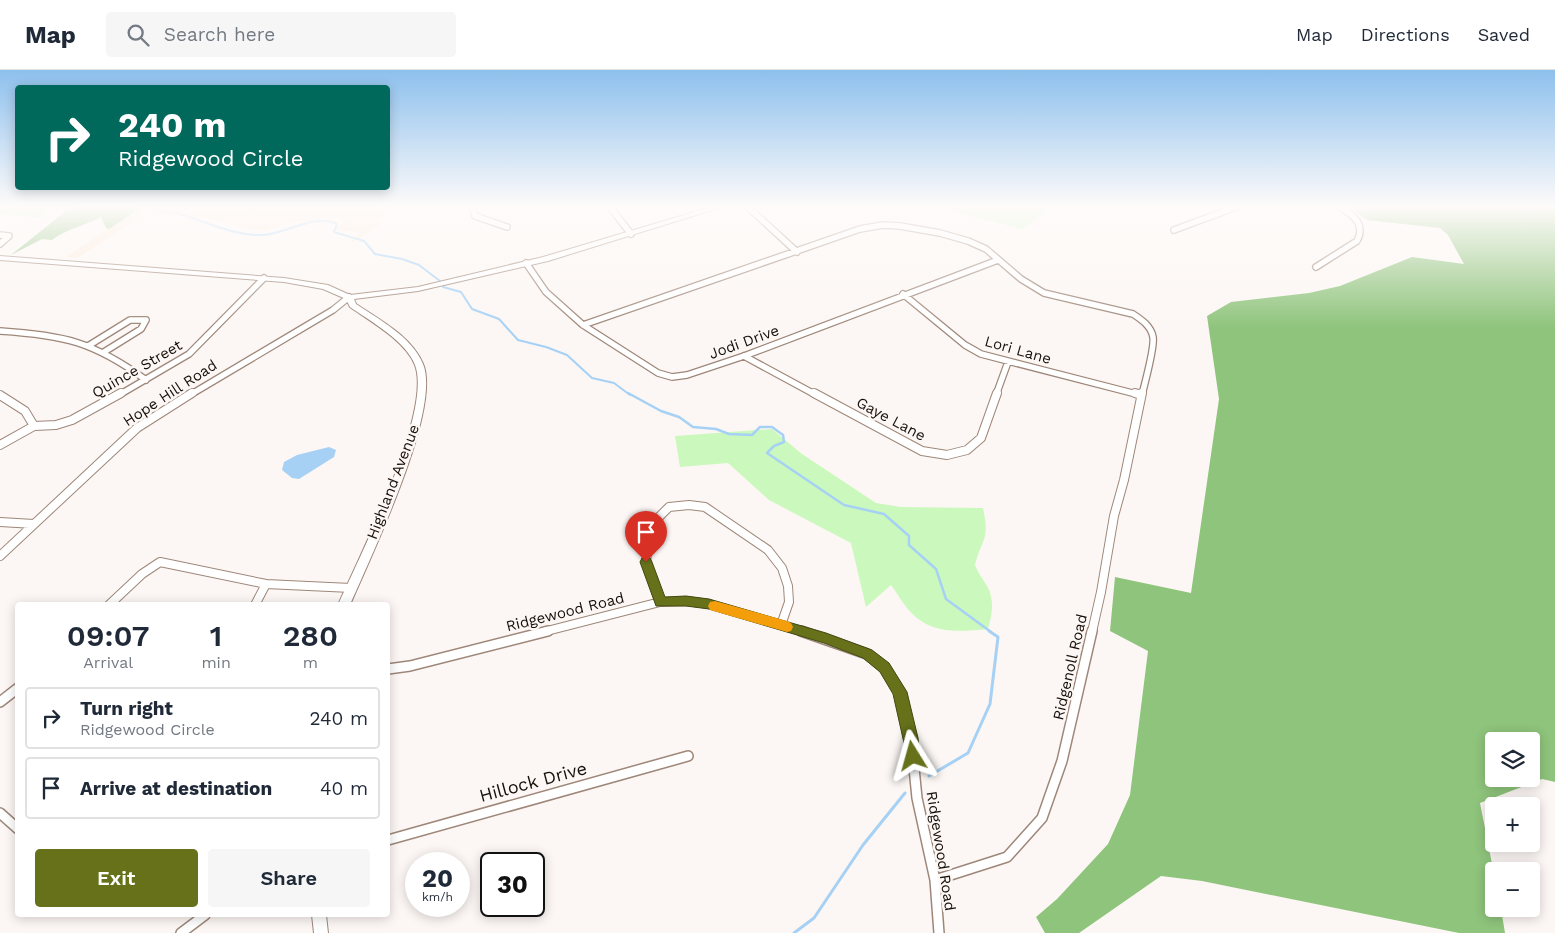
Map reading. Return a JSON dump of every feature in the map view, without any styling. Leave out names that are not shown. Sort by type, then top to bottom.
[{"type":"street","points":[[0,258],[264,278],[320,286],[341,292],[349,297],[418,289],[526,264],[585,247]]},
{"type":"street","points":[[792,247],[797,252]]},
{"type":"street","name":"Ridgenoll Road","points":[[583,324],[810,247]]},
{"type":"street","name":"Ridgenoll Road","points":[[935,880],[1008,857],[1042,818],[1062,761],[1101,592],[1114,516],[1124,480],[1154,340],[1152,329],[1145,321],[1133,314],[1044,293],[1031,287],[983,247]]},
{"type":"street","points":[[1316,267],[1347,247]]},
{"type":"street","name":"Jodi Drive","points":[[526,264],[546,292],[583,324],[651,369],[672,377],[687,375],[744,356],[903,294],[998,260]]},
{"type":"street","name":"Quince Street","points":[[0,445],[34,426],[56,425],[72,420],[146,380],[189,354],[264,278]]},
{"type":"street","name":"Lori Lane","points":[[903,294],[965,345],[981,354],[1141,395]]},
{"type":"street","name":"Hope Hill Road","points":[[0,556],[137,428],[162,411],[333,310],[349,297]]},
{"type":"street","name":"Highland Avenue","points":[[345,602],[409,447],[420,406],[423,380],[415,357],[404,344],[353,305],[349,297]]},
{"type":"street","points":[[88,346],[130,320],[146,320],[141,330],[104,352]]},
{"type":"street","points":[[0,331],[48,336],[88,346],[104,352],[146,380]]},
{"type":"street","name":"Gaye Lane","points":[[744,356],[922,452],[942,456],[958,455],[972,447],[981,438],[1008,362]]},
{"type":"street","points":[[0,394],[17,404],[31,416],[34,426]]},
{"type":"street","points":[[660,602],[646,562],[648,538],[657,519],[669,507],[689,505],[704,507],[768,550],[782,568],[788,586],[789,602],[781,625]]},
{"type":"street","points":[[0,522],[34,524]]},
{"type":"street","points":[[112,602],[142,574],[160,562],[266,584],[351,588]]},
{"type":"street","points":[[256,602],[266,584]]},
{"type":"street","name":"Ridgewood Road","points":[[390,669],[410,666],[660,602],[686,601],[709,604],[826,638],[867,654],[885,668],[900,692],[911,738],[917,798],[935,880],[940,933]]},
{"type":"street","points":[[0,702],[15,690]]},
{"type":"street","name":"Hillock Drive","points":[[390,839],[688,756]]},
{"type":"street","points":[[0,813],[15,826]]},
{"type":"street","points":[[181,933],[202,917]]},
{"type":"street","points":[[319,917],[321,933]]},
{"type":"shaded area","points":[[81,247],[93,247],[77,258],[66,257]]},
{"type":"green space","points":[[21,247],[26,247],[11,255]]},
{"type":"green space","points":[[1455,247],[1555,247],[1555,782],[1540,780],[1540,732],[1485,732],[1485,787],[1521,787],[1496,797],[1485,797],[1485,801],[1480,803],[1485,828],[1485,852],[1490,852],[1492,862],[1485,862],[1485,917],[1502,917],[1505,933],[1459,933],[1202,881],[1161,876],[1079,933],[1045,933],[1036,917],[1057,899],[1108,844],[1130,795],[1148,651],[1110,631],[1115,577],[1191,593],[1219,399],[1207,316],[1231,302],[1309,293],[1340,286],[1412,257],[1464,264]]},
{"type":"green space","points":[[772,429],[802,454],[876,503],[901,507],[983,508],[986,527],[975,565],[990,591],[992,612],[988,629],[953,631],[932,626],[913,614],[902,602],[891,585],[866,607],[851,543],[769,500],[728,463],[680,467],[675,436]]},
{"type":"water","points":[[329,447],[336,450],[334,457],[299,479],[292,478],[282,470],[284,462],[297,455]]},
{"type":"waterway","points":[[369,247],[375,254],[402,259],[419,265],[440,281]]},
{"type":"waterway","points":[[443,287],[461,292],[472,309],[499,319],[518,340],[546,347],[567,355],[592,378],[614,383],[630,395]]},
{"type":"waterway","points":[[628,393],[661,411],[679,417],[693,427],[716,429],[729,434],[752,435],[760,427],[772,427],[783,435],[784,442],[774,446],[767,453],[844,505],[884,514],[909,536],[909,545],[936,569],[946,599],[991,632]]},
{"type":"waterway","points":[[929,776],[968,753],[990,704],[998,637],[989,631]]},
{"type":"waterway","points":[[794,933],[814,918],[863,845],[905,793]]},
{"type":"slow traffic","points":[[715,606],[787,627]]},
{"type":"route","points":[[646,562],[660,602],[686,601],[709,604],[826,638],[867,654],[885,668],[900,692],[911,738],[913,756]]}]
